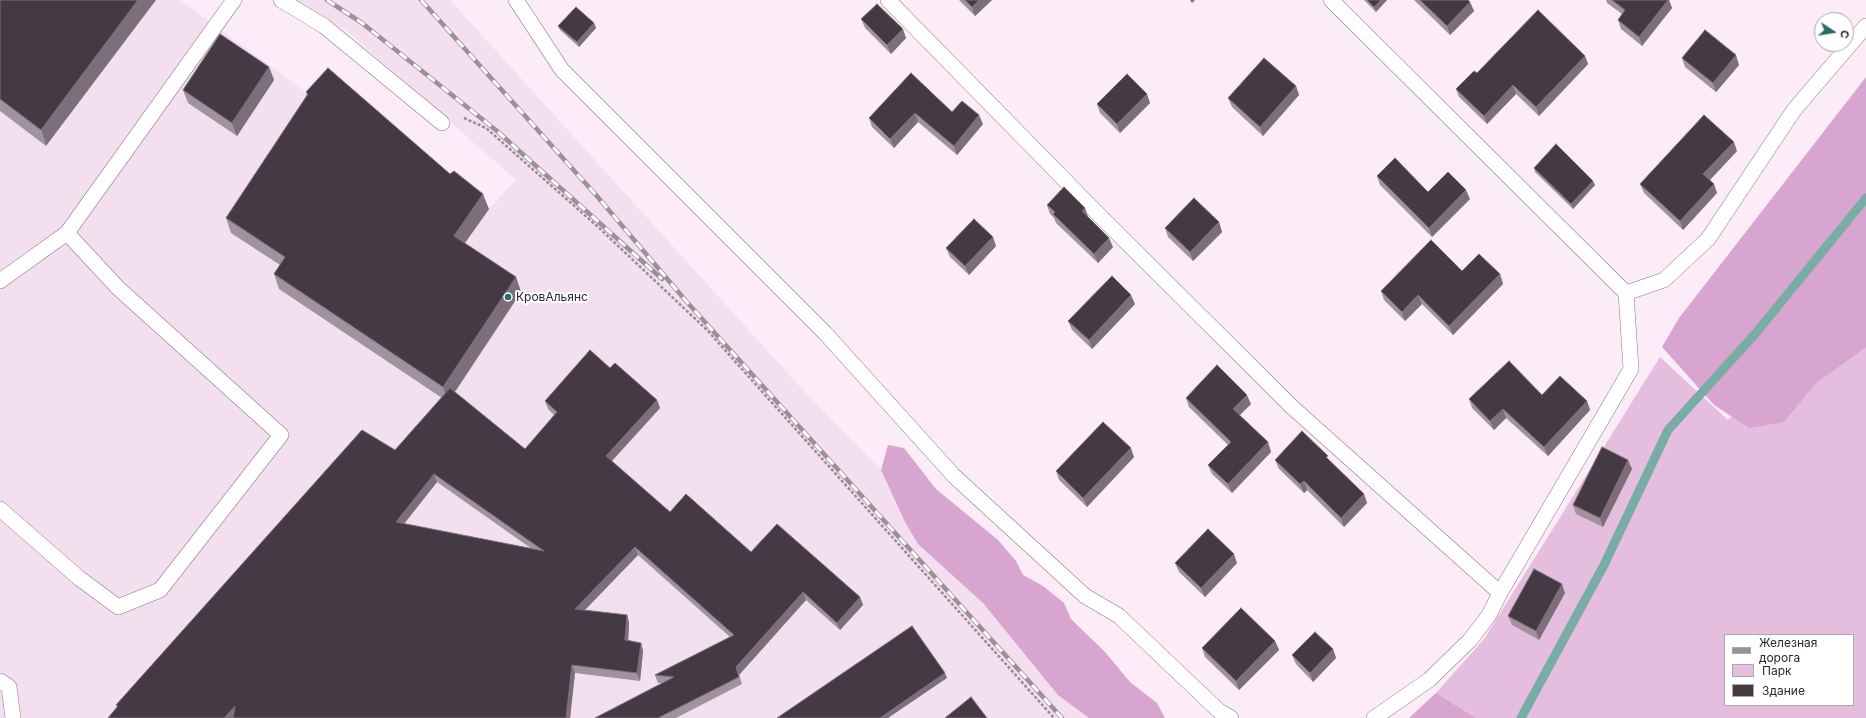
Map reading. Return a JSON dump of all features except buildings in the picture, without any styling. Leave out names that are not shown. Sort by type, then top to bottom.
[{"type":"lane","points":[[0,281],[67,233],[234,0]]},
{"type":"lane","points":[[281,0],[324,26],[442,123]]},
{"type":"lane","points":[[516,0],[562,70],[825,333],[954,476],[1085,596],[1119,616],[1219,711],[1231,718]]},
{"type":"lane","points":[[888,0],[1100,216],[1292,407],[1500,592]]},
{"type":"lane","points":[[1331,0],[1626,293],[1631,369],[1500,592],[1489,615],[1470,640],[1429,680],[1374,718]]},
{"type":"lane","points":[[1626,293],[1664,280],[1708,239],[1794,110],[1866,26]]},
{"type":"lane","points":[[0,509],[79,578],[118,607],[160,590],[281,435],[118,288],[67,233]]},
{"type":"lane","points":[[0,681],[9,687],[13,718]]},
{"type":"path","points":[[442,123],[454,113],[486,128],[597,226],[707,330],[1054,718]]},
{"type":"shaded area","points":[[0,0],[180,0],[317,100],[459,186],[489,209],[516,180],[348,32],[297,0],[450,0],[803,390],[881,470],[888,487],[955,576],[983,603],[1033,663],[1089,718],[0,718]]},
{"type":"shaded area","points":[[1866,77],[1866,347],[1815,384],[1784,422],[1749,428],[1714,405],[1662,347],[1679,318]]},
{"type":"shaded area","points":[[888,445],[904,448],[936,489],[998,540],[1016,561],[1023,575],[1043,586],[1064,603],[1071,619],[1105,652],[1130,682],[1157,703],[1165,718],[1089,718],[1058,695],[983,603],[918,544],[905,522],[881,470]]},
{"type":"shaded area","points":[[1436,693],[1476,718],[1409,718]]},
{"type":"green space","points":[[1866,261],[1866,718],[1476,718],[1436,693],[1484,639],[1660,357],[1728,420]]},
{"type":"waterway","points":[[1521,718],[1604,565],[1668,430],[1755,334],[1866,198]]},
{"type":"railway","points":[[327,0],[362,23],[497,131],[662,279]]},
{"type":"railway","points":[[421,0],[596,195],[686,301],[1062,718]]},
{"type":"place","name":"КровАльянс","points":[[508,297]]}]
